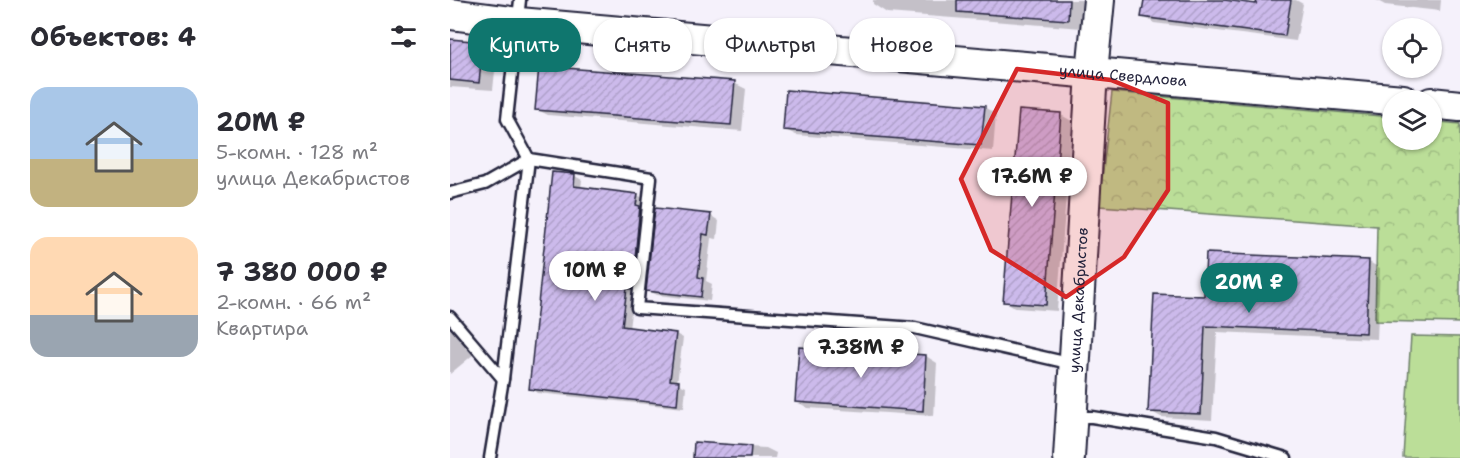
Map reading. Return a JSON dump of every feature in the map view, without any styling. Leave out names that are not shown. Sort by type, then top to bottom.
[{"type":"main road","name":"улица Декабристов","points":[[1069,458],[1092,72],[1099,0]]},
{"type":"main road","name":"улица Свердлова","points":[[450,14],[520,12],[1092,72],[1382,98]]},
{"type":"main road","points":[[1442,104],[1460,106]]},
{"type":"lane","points":[[490,458],[530,159],[507,119],[520,12]]},
{"type":"lane","points":[[450,193],[485,184],[530,159],[651,178],[637,308],[915,328],[1076,365]]},
{"type":"lane","points":[[450,317],[502,379]]},
{"type":"lane","points":[[1072,417],[1092,417],[1216,437],[1286,458]]},
{"type":"highlighted area","points":[[1017,69],[1111,80],[1168,103],[1168,190],[1124,257],[1066,297],[991,250],[961,179]]},
{"type":"green space","points":[[1112,92],[1382,116],[1382,150],[1442,150],[1442,122],[1460,124],[1460,323],[1375,321],[1377,226],[1099,206]]},
{"type":"green space","points":[[1411,336],[1460,337],[1460,458],[1403,457]]},
{"type":"building","points":[[957,0],[1069,0],[1068,20],[957,12]]},
{"type":"building","points":[[1144,0],[1224,0],[1256,4],[1257,0],[1291,0],[1285,36],[1141,17]]},
{"type":"building","points":[[450,39],[468,41],[468,72],[480,72],[479,83],[450,80]]},
{"type":"building","points":[[581,69],[593,70],[593,72],[735,81],[731,125],[535,110],[538,72],[581,72]]},
{"type":"building","points":[[786,90],[985,106],[981,145],[783,130]]},
{"type":"building","points":[[1019,110],[1061,113],[1046,305],[1003,302]]},
{"type":"building","points":[[552,172],[575,174],[574,186],[638,194],[636,205],[640,206],[632,289],[627,288],[622,326],[676,333],[670,380],[679,381],[677,405],[529,389]]},
{"type":"building","points":[[655,208],[711,214],[708,235],[703,234],[698,277],[703,278],[701,297],[646,291]]},
{"type":"building","points":[[1206,253],[1369,260],[1366,333],[1205,326],[1201,414],[1148,412],[1154,294],[1204,296]]},
{"type":"building","points":[[799,347],[926,355],[923,411],[795,402]]},
{"type":"building","points":[[694,442],[751,446],[750,458],[693,458]]}]
